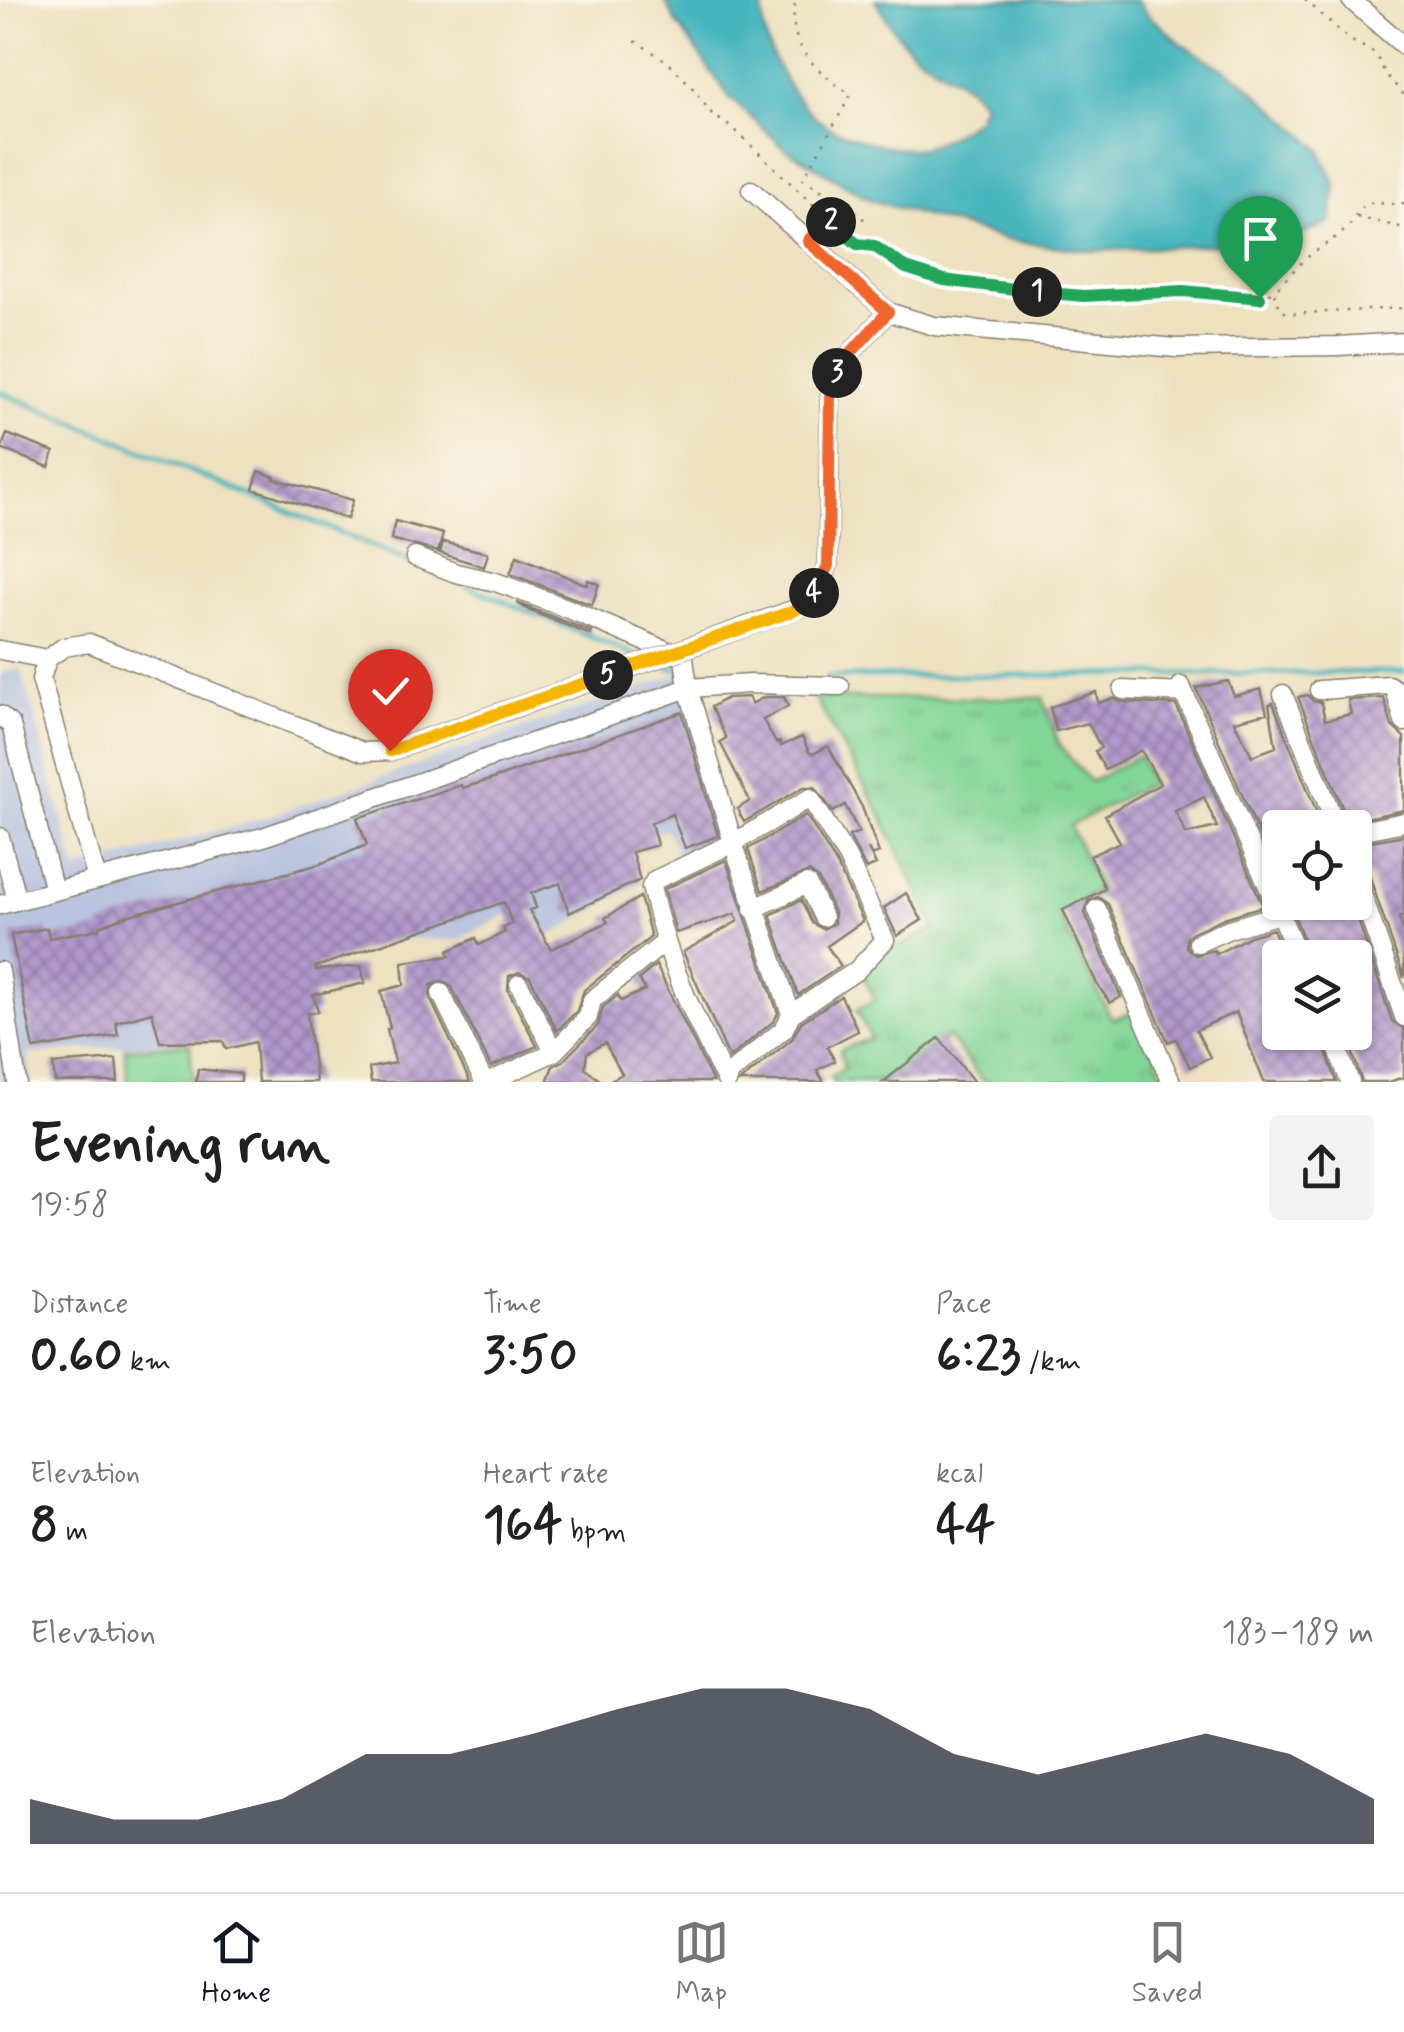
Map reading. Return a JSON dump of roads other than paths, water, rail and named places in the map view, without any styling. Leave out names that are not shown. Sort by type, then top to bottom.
[{"type":"street","points":[[1351,0],[1404,46]]},
{"type":"street","points":[[750,190],[888,312],[934,326],[1176,348],[1404,342]]},
{"type":"street","points":[[0,837],[8,903],[263,836],[687,669],[796,610],[817,590],[828,566],[830,396],[839,366],[888,312]]},
{"type":"street","points":[[415,558],[569,608],[681,655],[732,843],[791,1014]]},
{"type":"street","points":[[97,880],[42,679],[47,659],[64,648],[89,643],[363,752],[390,751],[623,670],[687,669],[748,684],[840,686]]},
{"type":"street","points":[[0,650],[47,659]]},
{"type":"street","points":[[1320,690],[1390,685],[1395,689],[1404,722]]},
{"type":"street","points":[[1122,690],[1182,689],[1262,873]]},
{"type":"street","points":[[1283,694],[1330,810]]},
{"type":"street","points":[[0,716],[11,725],[54,891]]},
{"type":"street","points":[[807,798],[812,798],[847,857],[885,940],[856,970],[791,1014],[784,1029],[726,1080],[683,996],[664,942],[652,883],[732,843],[807,798]]},
{"type":"street","points":[[1372,829],[1404,822]]},
{"type":"street","points":[[754,908],[808,884],[823,917]]},
{"type":"street","points":[[1097,909],[1172,1082]]},
{"type":"street","points":[[1198,943],[1262,919]]},
{"type":"street","points":[[1371,920],[1404,1017]]},
{"type":"street","points":[[441,993],[487,1082],[554,1052],[588,1017],[592,1000],[664,942]]},
{"type":"street","points":[[0,972],[17,1082]]},
{"type":"street","points":[[519,984],[554,1052]]},
{"type":"street","points":[[1338,1050],[1350,1082]]},
{"type":"water","points":[[665,0],[773,0],[763,8],[766,38],[778,68],[807,109],[826,125],[852,137],[910,149],[936,143],[977,119],[983,103],[962,82],[912,50],[875,0],[1137,0],[1146,13],[1182,44],[1243,81],[1319,148],[1336,186],[1331,222],[1286,241],[1093,251],[1011,241],[871,200],[784,148],[730,98]]},
{"type":"waterway","points":[[0,392],[413,563]]},
{"type":"waterway","points":[[455,581],[639,657]]},
{"type":"waterway","points":[[658,665],[682,670]]},
{"type":"waterway","points":[[693,672],[726,678]]},
{"type":"waterway","points":[[827,677],[1404,672]]}]
